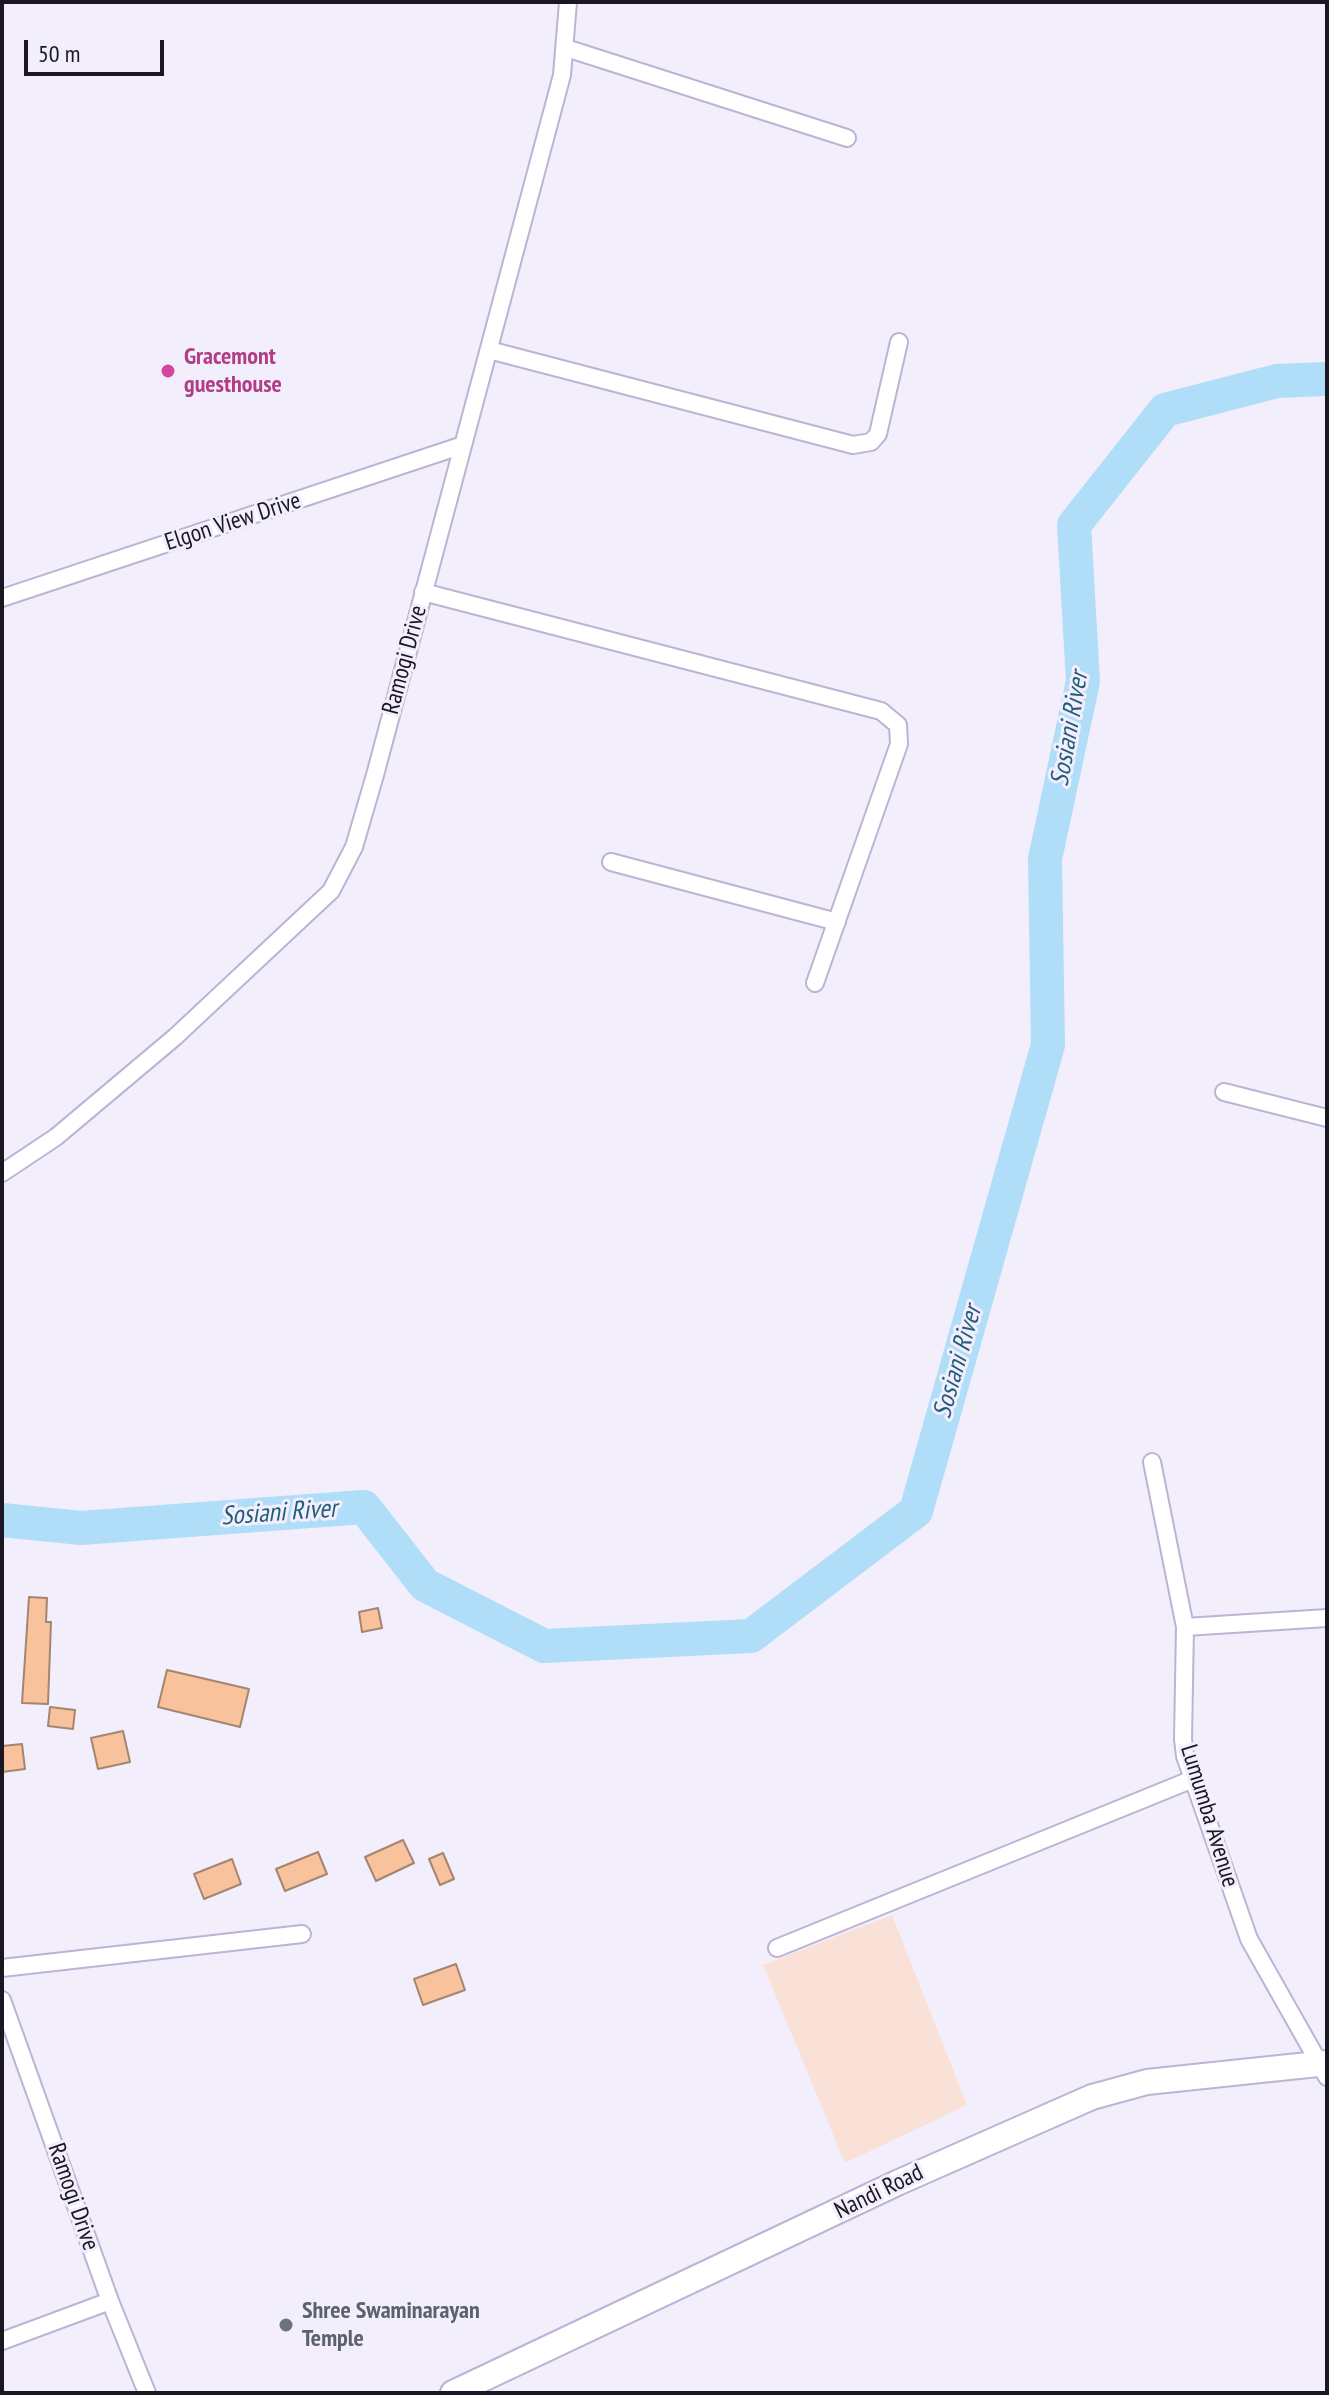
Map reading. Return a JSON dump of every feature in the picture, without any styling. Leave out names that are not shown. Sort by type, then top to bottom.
[{"type":"street","name":"Ramogi Drive","points":[[2,1173],[56,1137],[175,1037],[331,891],[354,847],[562,75],[568,2]]},
{"type":"street","points":[[566,48],[847,138]]},
{"type":"street","points":[[489,350],[853,445],[871,442],[878,434],[899,342]]},
{"type":"street","name":"Elgon View Drive","points":[[2,598],[463,445]]},
{"type":"street","points":[[423,592],[881,711],[898,725],[899,744],[815,983]]},
{"type":"street","points":[[611,862],[837,922]]},
{"type":"street","points":[[1224,1092],[1327,1118]]},
{"type":"street","name":"Lumumba Avenue","points":[[1152,1462],[1185,1627],[1183,1739],[1193,1779],[1249,1939],[1324,2068]]},
{"type":"street","points":[[1185,1627],[1327,1618]]},
{"type":"street","points":[[777,1948],[1193,1779]]},
{"type":"street","points":[[2,1968],[302,1934]]},
{"type":"street","name":"Ramogi Drive","points":[[2,2000],[110,2301],[147,2393]]},
{"type":"street","name":"Nandi Road","points":[[453,2393],[954,2157],[1092,2097],[1147,2082],[1324,2068]]},
{"type":"street","points":[[2,2341],[110,2301]]},
{"type":"shaded area","points":[[892,1915],[967,2105],[845,2163],[763,1965]]},
{"type":"building","points":[[29,1597],[47,1598],[46,1622],[51,1622],[48,1704],[22,1703]]},
{"type":"building","points":[[378,1608],[382,1628],[362,1632],[359,1612]]},
{"type":"building","points":[[167,1670],[249,1689],[240,1727],[158,1707]]},
{"type":"building","points":[[50,1707],[75,1710],[73,1729],[48,1726]]},
{"type":"building","points":[[123,1731],[130,1762],[98,1769],[91,1738]]},
{"type":"building","points":[[22,1744],[25,1769],[2,1772],[2,1746]]},
{"type":"building","points":[[403,1840],[414,1863],[376,1881],[365,1857]]},
{"type":"building","points":[[318,1852],[327,1874],[285,1891],[276,1869]]},
{"type":"building","points":[[443,1853],[454,1879],[440,1885],[429,1859]]},
{"type":"building","points":[[232,1859],[241,1884],[204,1899],[194,1874]]},
{"type":"building","points":[[456,1964],[465,1990],[423,2005],[414,1979]]},
{"type":"waterway","name":"Sosiani River","points":[[2,1520],[81,1528],[364,1507],[425,1585],[544,1646],[751,1636],[916,1511],[1048,1045],[1045,859],[1083,681],[1074,525],[1165,410],[1277,381],[1327,379]]},
{"type":"place","name":"Gracemont guesthouse","points":[[168,371]]},
{"type":"place","name":"Shree Swaminarayan Temple","points":[[286,2325]]}]
